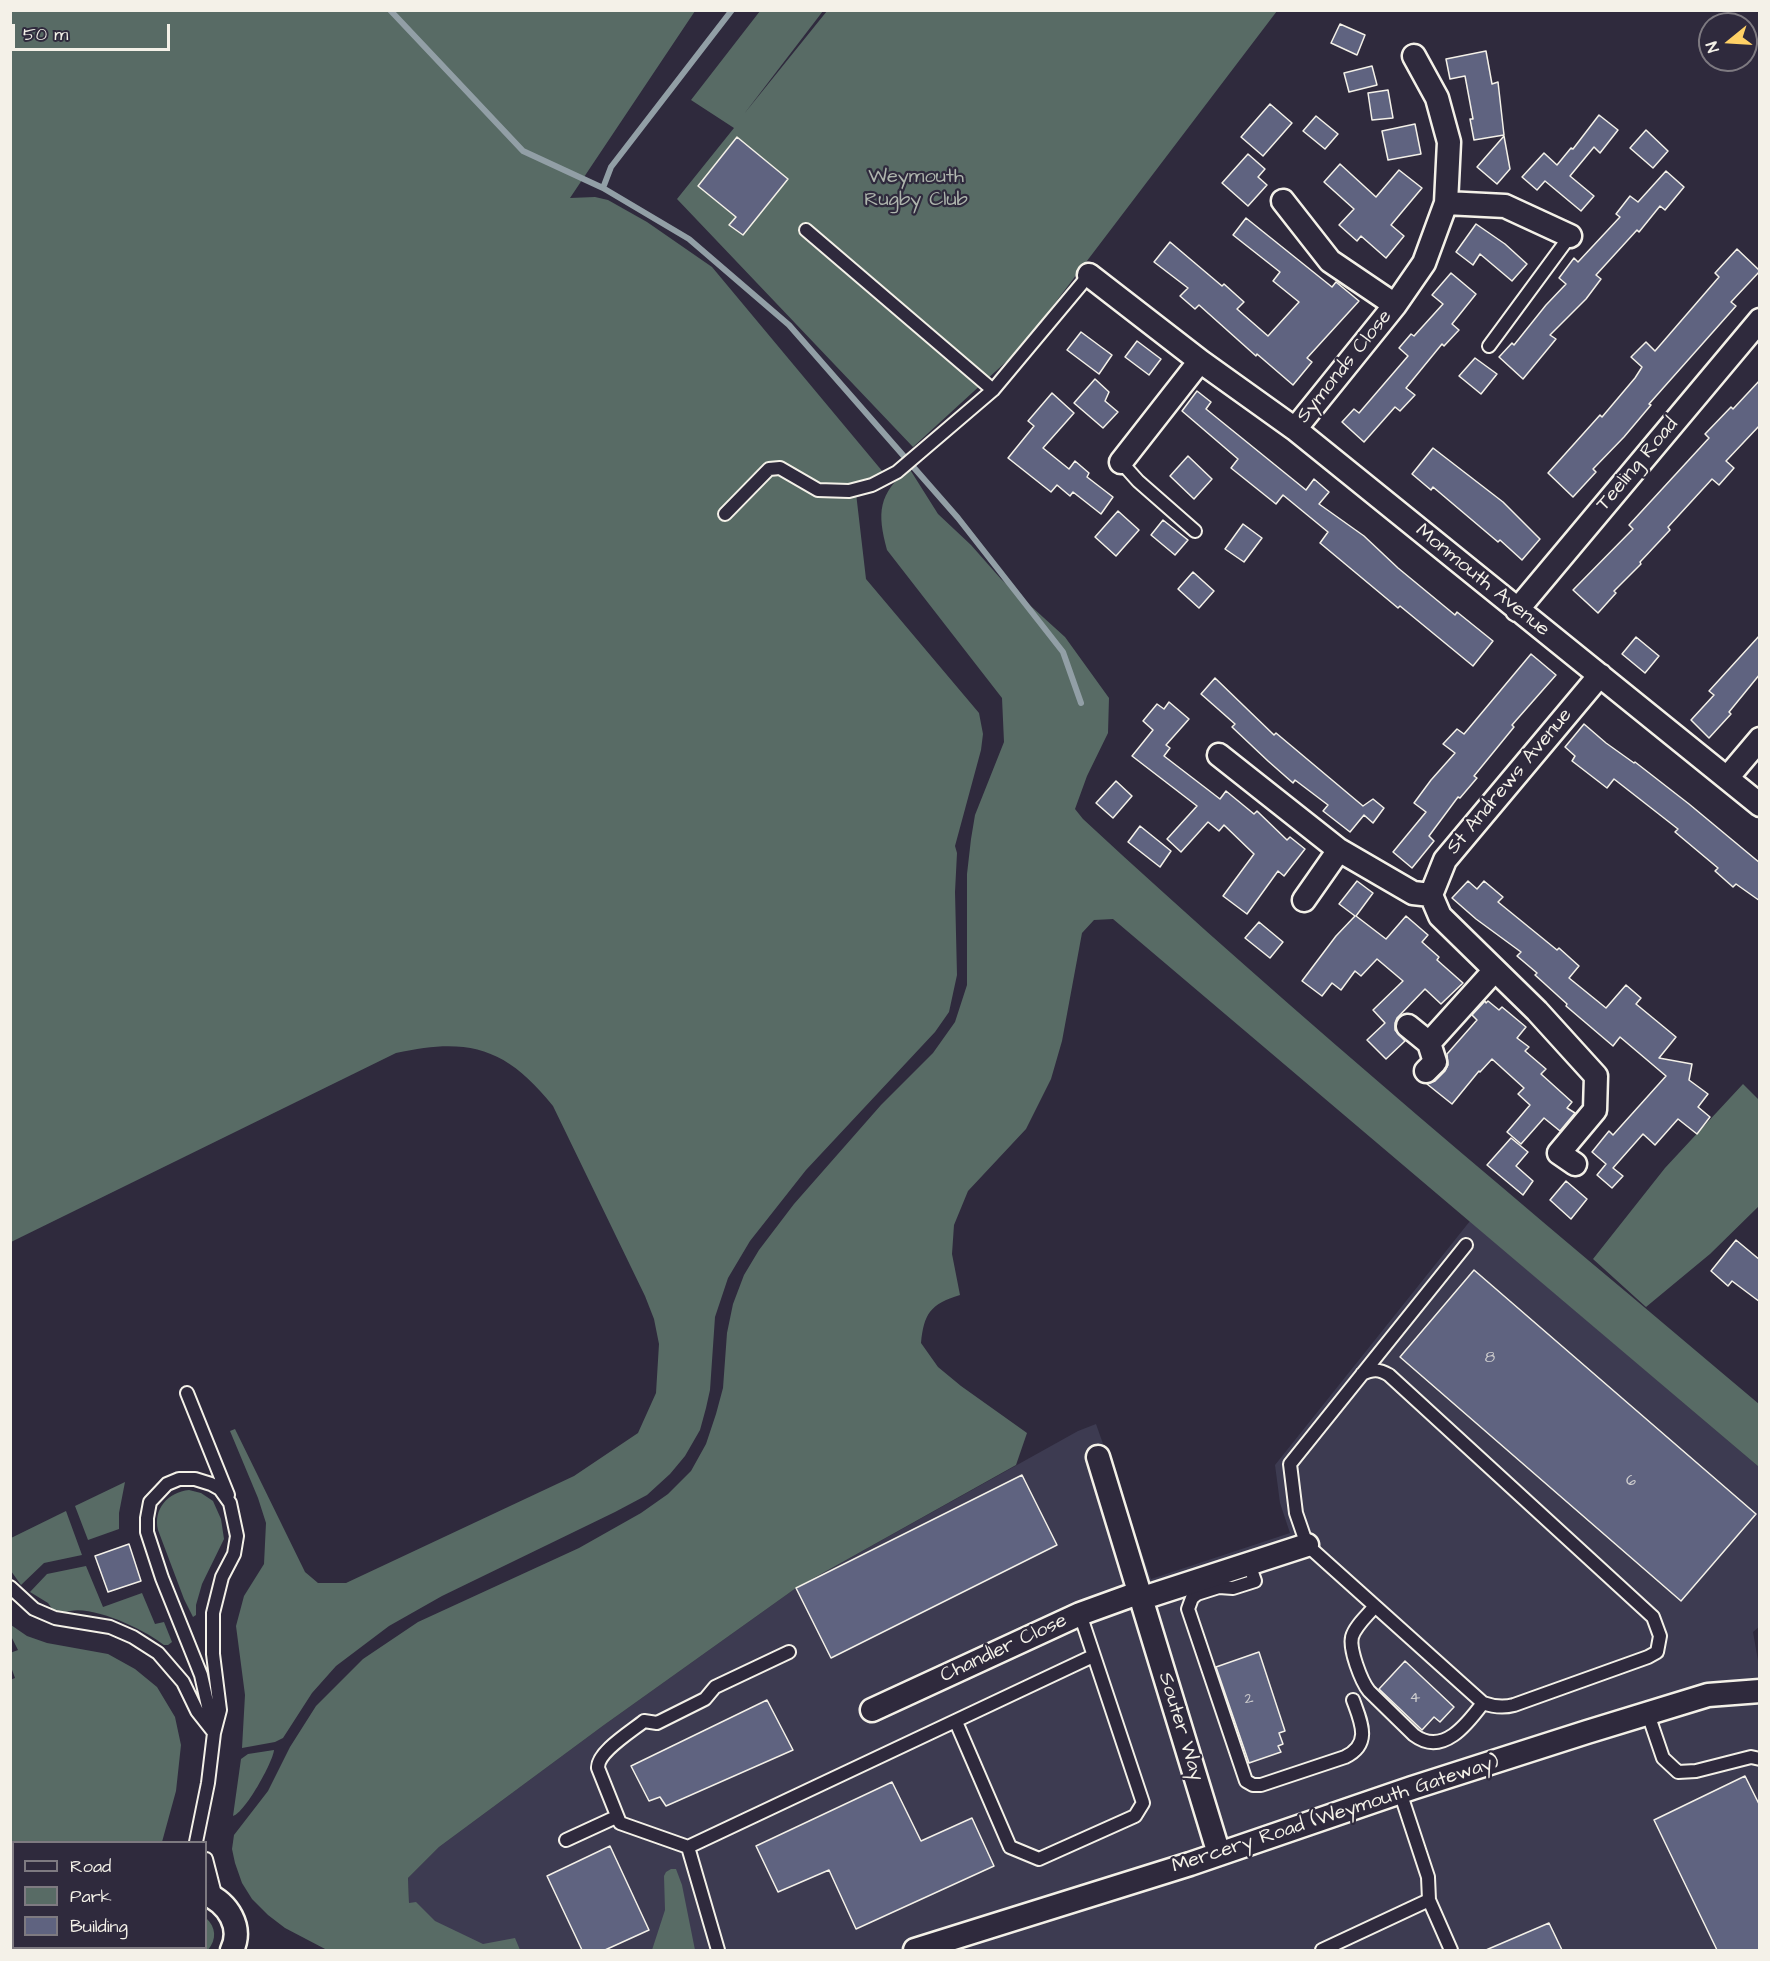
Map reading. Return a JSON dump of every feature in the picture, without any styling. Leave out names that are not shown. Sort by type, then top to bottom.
[{"type":"street","name":"Symonds Close","points":[[1295,429],[1395,305],[1424,263],[1446,203],[1449,142],[1437,98],[1414,56]]},
{"type":"street","name":"Symonds Close","points":[[1283,201],[1330,261],[1395,305]]},
{"type":"street","points":[[1446,203],[1505,206],[1570,236]]},
{"type":"street","name":"Monmouth Avenue","points":[[1089,274],[1200,361],[1295,429],[1760,805]]},
{"type":"street","name":"Teeling Road","points":[[1517,610],[1760,320]]},
{"type":"street","points":[[1120,462],[1200,361]]},
{"type":"street","name":"St Andrews Avenue","points":[[1431,895],[1445,860],[1600,675]]},
{"type":"street","points":[[1726,778],[1760,739]]},
{"type":"street","points":[[1219,755],[1339,850],[1413,893],[1431,895],[1440,916],[1537,1011],[1596,1076],[1595,1110],[1559,1153],[1575,1164]]},
{"type":"street","points":[[1304,900],[1339,850]]},
{"type":"street","points":[[1429,1043],[1494,971]]},
{"type":"street","points":[[1408,1026],[1429,1043],[1435,1062],[1426,1071]]},
{"type":"street","name":"Souter Way","points":[[1098,1457],[1219,1854]]},
{"type":"street","points":[[1139,1596],[1252,1572],[1307,1545]]},
{"type":"street","name":"Chandler Close","points":[[872,1710],[1080,1614],[1139,1596]]},
{"type":"street","name":"Mercery Road (Weymouth Gateway)","points":[[915,1950],[1219,1854],[1400,1792],[1708,1695],[1760,1691]]},
{"type":"street","points":[[211,1896],[226,1907],[233,1919],[240,1949]]},
{"type":"lane","points":[[806,230],[993,390]]},
{"type":"lane","points":[[1489,346],[1570,236]]},
{"type":"lane","points":[[724,514],[769,469],[780,468],[818,490],[849,491],[872,485],[897,472],[993,390],[1089,274]]},
{"type":"lane","points":[[1120,462],[1195,531]]},
{"type":"lane","points":[[1362,1374],[1380,1370],[1389,1374],[1653,1617],[1658,1627],[1657,1652],[1648,1658],[1514,1705],[1503,1707],[1483,1702],[1307,1545],[1296,1513],[1290,1464],[1362,1374],[1466,1245]]},
{"type":"lane","points":[[187,1394],[231,1503],[237,1536],[234,1554],[222,1577],[213,1613],[213,1654],[219,1710],[199,1840]]},
{"type":"lane","points":[[214,1733],[201,1675],[162,1578],[147,1532],[147,1518],[150,1502],[157,1493],[166,1484],[179,1479],[195,1479],[211,1484],[220,1489],[231,1503]]},
{"type":"lane","points":[[1252,1572],[1233,1588],[1219,1587],[1197,1594],[1192,1598],[1188,1609],[1243,1778],[1249,1784],[1257,1786],[1345,1758],[1356,1750],[1362,1737],[1363,1729],[1353,1700]]},
{"type":"lane","points":[[10,1587],[34,1609],[55,1618],[110,1627],[133,1636],[158,1653],[183,1682],[197,1711],[214,1733]]},
{"type":"lane","points":[[1375,1606],[1353,1634],[1352,1649],[1364,1685],[1414,1735],[1419,1739],[1436,1742],[1456,1735],[1465,1727],[1483,1702]]},
{"type":"lane","points":[[956,1722],[1010,1846],[1039,1859],[1135,1816],[1143,1803],[1080,1614]]},
{"type":"lane","points":[[789,1652],[715,1687],[705,1699],[657,1723],[644,1721],[603,1754],[597,1762],[598,1768],[620,1823],[688,1846],[1093,1656]]},
{"type":"lane","points":[[1648,1714],[1664,1758],[1678,1772],[1696,1771],[1751,1757],[1760,1759]]},
{"type":"lane","points":[[1400,1792],[1428,1877],[1430,1900],[1451,1950]]},
{"type":"lane","points":[[566,1840],[616,1817]]},
{"type":"lane","points":[[688,1846],[718,1950]]},
{"type":"lane","points":[[207,1866],[211,1896]]},
{"type":"lane","points":[[1322,1950],[1430,1900]]},
{"type":"shaded area","points":[[1470,1221],[1759,1467],[1760,1626],[1753,1632],[1760,1672],[1759,1950],[460,1950],[409,1904],[408,1878],[439,1847],[604,1725],[796,1588],[1078,1431],[1096,1424],[1151,1579],[1290,1533],[1280,1503],[1275,1465]]},
{"type":"green space","points":[[11,11],[695,11],[570,198],[595,197],[608,200],[647,222],[712,267],[883,472],[856,493],[866,579],[979,713],[983,734],[981,750],[955,846],[957,853],[955,892],[957,975],[949,1012],[935,1032],[806,1170],[750,1241],[728,1278],[715,1317],[710,1390],[706,1408],[700,1430],[685,1456],[670,1474],[647,1495],[442,1596],[389,1626],[336,1666],[312,1693],[283,1738],[275,1742],[242,1748],[245,1695],[236,1626],[244,1596],[264,1564],[266,1523],[230,1431],[235,1429],[305,1572],[318,1583],[346,1583],[574,1476],[638,1433],[656,1393],[659,1344],[654,1319],[645,1296],[553,1106],[536,1086],[502,1059],[484,1051],[465,1047],[421,1048],[396,1053],[11,1242]]},
{"type":"green space","name":"Weymouth Rugby Club","points":[[760,11],[823,11],[744,114],[827,11],[1277,11],[1020,349],[913,447],[677,199],[734,128],[691,100]]},
{"type":"green space","points":[[909,468],[938,514],[971,545],[1001,579],[1065,637],[1109,698],[1108,733],[1087,776],[1075,809],[1083,819],[1333,1043],[1759,1404],[1759,1467],[1113,919],[1094,920],[1082,933],[1062,1041],[1051,1079],[1026,1129],[968,1191],[954,1225],[952,1254],[960,1295],[935,1306],[927,1317],[922,1333],[921,1343],[938,1367],[1027,1433],[1016,1465],[796,1588],[604,1725],[439,1847],[408,1878],[409,1903],[416,1902],[435,1921],[483,1944],[515,1938],[520,1950],[327,1950],[285,1928],[252,1899],[242,1883],[232,1849],[234,1835],[268,1791],[290,1747],[316,1706],[363,1659],[418,1622],[579,1548],[641,1513],[668,1494],[691,1471],[706,1444],[716,1414],[723,1388],[727,1333],[733,1304],[744,1275],[759,1250],[794,1204],[881,1105],[933,1053],[955,1022],[967,985],[967,874],[971,839],[975,815],[1004,742],[1002,698],[887,550],[881,514],[883,505],[891,487]]},
{"type":"green space","points":[[1743,1084],[1759,1100],[1759,1206],[1710,1254],[1646,1307],[1593,1259],[1665,1168]]},
{"type":"green space","points":[[125,1482],[119,1513],[119,1529],[88,1540],[75,1506]]},
{"type":"green space","points":[[181,1491],[201,1493],[213,1501],[221,1519],[224,1539],[202,1584],[196,1605],[196,1615],[193,1617],[184,1599],[157,1522],[160,1509],[169,1498]]},
{"type":"green space","points":[[66,1511],[82,1555],[44,1563],[21,1585],[11,1571],[11,1538]]},
{"type":"green space","points":[[86,1566],[103,1607],[142,1593],[155,1624],[164,1622],[172,1642],[164,1645],[130,1625],[101,1614],[74,1610],[64,1613],[53,1610],[48,1603],[30,1592],[47,1574]]},
{"type":"green space","points":[[11,1625],[27,1636],[47,1643],[108,1654],[135,1669],[157,1687],[175,1717],[181,1745],[176,1791],[162,1841],[12,1841],[12,1949],[116,1950],[11,1950],[10,1680],[15,1678],[10,1653],[18,1650],[11,1636]]},
{"type":"green space","points":[[274,1750],[258,1786],[244,1806],[233,1816],[241,1759],[248,1754]]},
{"type":"green space","points":[[671,1869],[676,1869],[682,1885],[695,1950],[652,1950],[665,1910],[664,1876]]},
{"type":"green space","points":[[207,1919],[212,1925],[214,1933],[213,1942],[208,1950],[179,1950],[207,1949]]},
{"type":"building","points":[[1340,24],[1365,35],[1357,55],[1331,43]]},
{"type":"building","points":[[1486,51],[1492,84],[1498,82],[1504,135],[1474,140],[1470,119],[1473,119],[1465,76],[1450,79],[1446,59]]},
{"type":"building","points":[[1372,66],[1377,85],[1349,92],[1344,73]]},
{"type":"building","points":[[1388,90],[1393,118],[1372,120],[1368,93]]},
{"type":"building","points":[[1270,104],[1292,123],[1263,156],[1241,137]]},
{"type":"building","points":[[1599,115],[1618,130],[1600,153],[1594,147],[1570,176],[1594,196],[1581,211],[1545,181],[1537,190],[1522,177],[1544,153],[1557,165],[1571,148],[1573,149]]},
{"type":"building","points":[[1316,116],[1338,134],[1325,149],[1303,131]]},
{"type":"building","points":[[1415,124],[1421,154],[1388,160],[1382,131]]},
{"type":"building","points":[[1646,130],[1668,151],[1653,168],[1630,148]]},
{"type":"building","points":[[1504,136],[1510,169],[1497,184],[1477,167]]},
{"type":"building","points":[[737,137],[788,179],[743,235],[729,225],[736,217],[698,186]]},
{"type":"building","points":[[1248,154],[1265,169],[1258,177],[1267,185],[1248,206],[1222,183]]},
{"type":"building","points":[[1340,164],[1376,197],[1399,170],[1422,188],[1391,225],[1404,236],[1386,258],[1361,236],[1357,241],[1339,225],[1354,209],[1324,182]]},
{"type":"building","points":[[1666,171],[1684,187],[1665,210],[1660,206],[1639,232],[1637,230],[1596,275],[1601,279],[1586,299],[1550,335],[1556,339],[1523,379],[1499,357],[1512,343],[1514,345],[1566,284],[1559,278],[1574,258],[1578,262],[1620,217],[1616,214],[1630,196],[1638,202]]},
{"type":"building","points":[[1246,218],[1332,287],[1336,282],[1359,301],[1307,358],[1312,362],[1293,385],[1257,354],[1256,356],[1199,305],[1195,309],[1180,296],[1188,288],[1154,262],[1170,242],[1244,302],[1237,309],[1268,336],[1299,302],[1273,281],[1280,272],[1233,235]]},
{"type":"building","points":[[1476,224],[1505,244],[1527,264],[1512,281],[1480,254],[1473,265],[1456,252]]},
{"type":"building","points":[[1737,249],[1760,271],[1731,302],[1736,306],[1649,404],[1651,405],[1624,437],[1593,469],[1596,472],[1573,497],[1548,473],[1600,415],[1602,417],[1635,378],[1642,367],[1631,357],[1646,342],[1655,351],[1719,277],[1715,273]]},
{"type":"building","points":[[1451,273],[1476,294],[1452,324],[1459,330],[1444,346],[1442,344],[1406,388],[1415,395],[1400,411],[1395,407],[1364,442],[1342,422],[1354,409],[1359,413],[1408,356],[1399,348],[1411,334],[1414,336],[1443,304],[1432,295]]},
{"type":"building","points":[[1081,332],[1112,355],[1099,374],[1067,350]]},
{"type":"building","points":[[1137,341],[1161,359],[1149,375],[1125,357]]},
{"type":"building","points":[[1475,358],[1497,374],[1481,394],[1459,376]]},
{"type":"building","points":[[1095,379],[1109,392],[1105,401],[1118,412],[1103,428],[1074,403]]},
{"type":"building","points":[[1760,380],[1760,425],[1726,461],[1734,468],[1719,485],[1712,479],[1668,527],[1670,530],[1614,591],[1616,593],[1598,613],[1573,590],[1633,529],[1629,525],[1709,438],[1705,434]]},
{"type":"building","points":[[1197,391],[1211,402],[1206,409],[1306,490],[1314,479],[1329,492],[1319,504],[1364,536],[1398,568],[1455,615],[1457,612],[1493,641],[1473,666],[1320,543],[1328,532],[1283,495],[1276,504],[1231,468],[1238,459],[1182,411]]},
{"type":"building","points":[[1052,393],[1074,413],[1043,448],[1069,469],[1075,461],[1089,473],[1087,477],[1113,497],[1101,514],[1073,492],[1070,496],[1057,485],[1051,492],[1008,458],[1034,426],[1028,421]]},
{"type":"building","points":[[1433,448],[1503,502],[1540,539],[1522,560],[1433,487],[1431,490],[1412,474]]},
{"type":"building","points":[[1188,456],[1212,479],[1194,499],[1170,476]]},
{"type":"building","points":[[1118,511],[1139,530],[1116,556],[1095,537]]},
{"type":"building","points":[[1163,520],[1188,540],[1175,555],[1151,535]]},
{"type":"building","points":[[1243,524],[1262,538],[1244,562],[1225,549]]},
{"type":"building","points":[[1193,572],[1214,591],[1199,608],[1178,589]]},
{"type":"building","points":[[1760,635],[1760,674],[1729,712],[1731,714],[1709,738],[1691,720],[1714,695],[1709,691]]},
{"type":"building","points":[[1636,637],[1659,656],[1645,673],[1622,654]]},
{"type":"building","points":[[1531,654],[1556,675],[1512,725],[1514,727],[1474,776],[1477,778],[1460,798],[1458,797],[1429,836],[1434,841],[1412,868],[1393,852],[1426,812],[1414,803],[1455,753],[1443,744],[1457,729],[1464,734]]},
{"type":"building","points":[[1215,678],[1274,735],[1276,733],[1363,806],[1373,799],[1384,808],[1373,823],[1364,815],[1350,832],[1323,811],[1328,805],[1295,780],[1293,783],[1268,761],[1232,727],[1235,724],[1201,694]]},
{"type":"building","points":[[1169,702],[1189,719],[1166,745],[1170,748],[1164,756],[1220,799],[1226,791],[1254,814],[1257,811],[1287,840],[1290,837],[1305,849],[1284,876],[1278,871],[1247,914],[1223,896],[1254,854],[1224,825],[1219,831],[1208,822],[1181,852],[1167,839],[1197,806],[1132,756],[1153,730],[1143,721],[1157,704],[1164,709]]},
{"type":"building","points":[[1584,724],[1689,804],[1760,863],[1760,901],[1736,884],[1733,887],[1715,871],[1718,868],[1675,832],[1678,829],[1614,779],[1607,788],[1572,761],[1575,756],[1565,747]]},
{"type":"building","points":[[1116,781],[1132,796],[1113,818],[1096,803]]},
{"type":"building","points":[[1140,826],[1171,851],[1160,867],[1128,842]]},
{"type":"building","points":[[1357,881],[1373,893],[1356,916],[1386,939],[1406,916],[1428,935],[1422,942],[1439,957],[1437,960],[1463,983],[1441,1004],[1425,989],[1397,1018],[1395,1030],[1405,1041],[1386,1059],[1367,1040],[1385,1023],[1373,1010],[1403,981],[1377,959],[1361,976],[1355,971],[1341,990],[1332,983],[1322,996],[1302,981],[1336,936],[1355,916],[1339,904]]},
{"type":"building","points":[[1468,881],[1477,889],[1484,881],[1503,897],[1498,902],[1579,966],[1569,978],[1606,1008],[1626,985],[1641,998],[1636,1004],[1676,1037],[1659,1058],[1692,1064],[1689,1080],[1708,1094],[1698,1107],[1710,1117],[1697,1134],[1678,1119],[1655,1145],[1643,1134],[1613,1168],[1623,1176],[1612,1188],[1597,1175],[1606,1164],[1592,1152],[1609,1131],[1613,1135],[1666,1076],[1620,1037],[1613,1046],[1566,1006],[1567,1004],[1535,975],[1537,973],[1517,956],[1521,952],[1452,898]]},
{"type":"building","points":[[1259,922],[1283,942],[1270,958],[1245,938]]},
{"type":"building","points":[[1485,1001],[1499,1010],[1502,1007],[1526,1027],[1517,1038],[1529,1047],[1525,1051],[1546,1069],[1541,1074],[1572,1102],[1567,1108],[1575,1113],[1560,1131],[1544,1118],[1521,1144],[1507,1132],[1530,1105],[1518,1094],[1524,1088],[1492,1059],[1452,1104],[1427,1084],[1435,1081],[1445,1071],[1448,1065],[1447,1054],[1477,1020],[1472,1015]]},
{"type":"building","points":[[1511,1138],[1528,1152],[1516,1166],[1533,1181],[1523,1195],[1487,1165]]},
{"type":"building","points":[[1566,1181],[1587,1199],[1571,1219],[1550,1200]]},
{"type":"building","points":[[1736,1240],[1760,1260],[1760,1302],[1732,1281],[1728,1286],[1711,1271]]},
{"type":"building","points":[[1474,1270],[1756,1514],[1681,1601],[1400,1357]]},
{"type":"building","points":[[1022,1475],[1057,1545],[831,1658],[796,1588]]},
{"type":"building","points":[[129,1544],[141,1581],[108,1592],[95,1556]]},
{"type":"building","points":[[1259,1652],[1285,1731],[1279,1733],[1283,1744],[1278,1746],[1281,1752],[1249,1763],[1216,1667]]},
{"type":"building","points":[[1405,1661],[1454,1707],[1440,1722],[1434,1717],[1422,1730],[1379,1689]]},
{"type":"building","points":[[767,1700],[793,1750],[666,1806],[660,1797],[649,1801],[631,1766]]},
{"type":"building","points":[[1745,1776],[1760,1806],[1760,1950],[1717,1950],[1654,1820]]},
{"type":"building","points":[[892,1782],[921,1841],[972,1818],[994,1866],[856,1929],[829,1870],[778,1892],[756,1846]]},
{"type":"building","points":[[610,1846],[649,1930],[605,1950],[582,1950],[547,1876]]},
{"type":"building","points":[[1549,1923],[1562,1950],[1486,1950]]},
{"type":"waterway","points":[[390,10],[523,151],[603,188],[689,239],[789,325],[958,518],[1063,652],[1081,703]]},
{"type":"waterway","points":[[603,188],[611,167],[732,10]]}]
